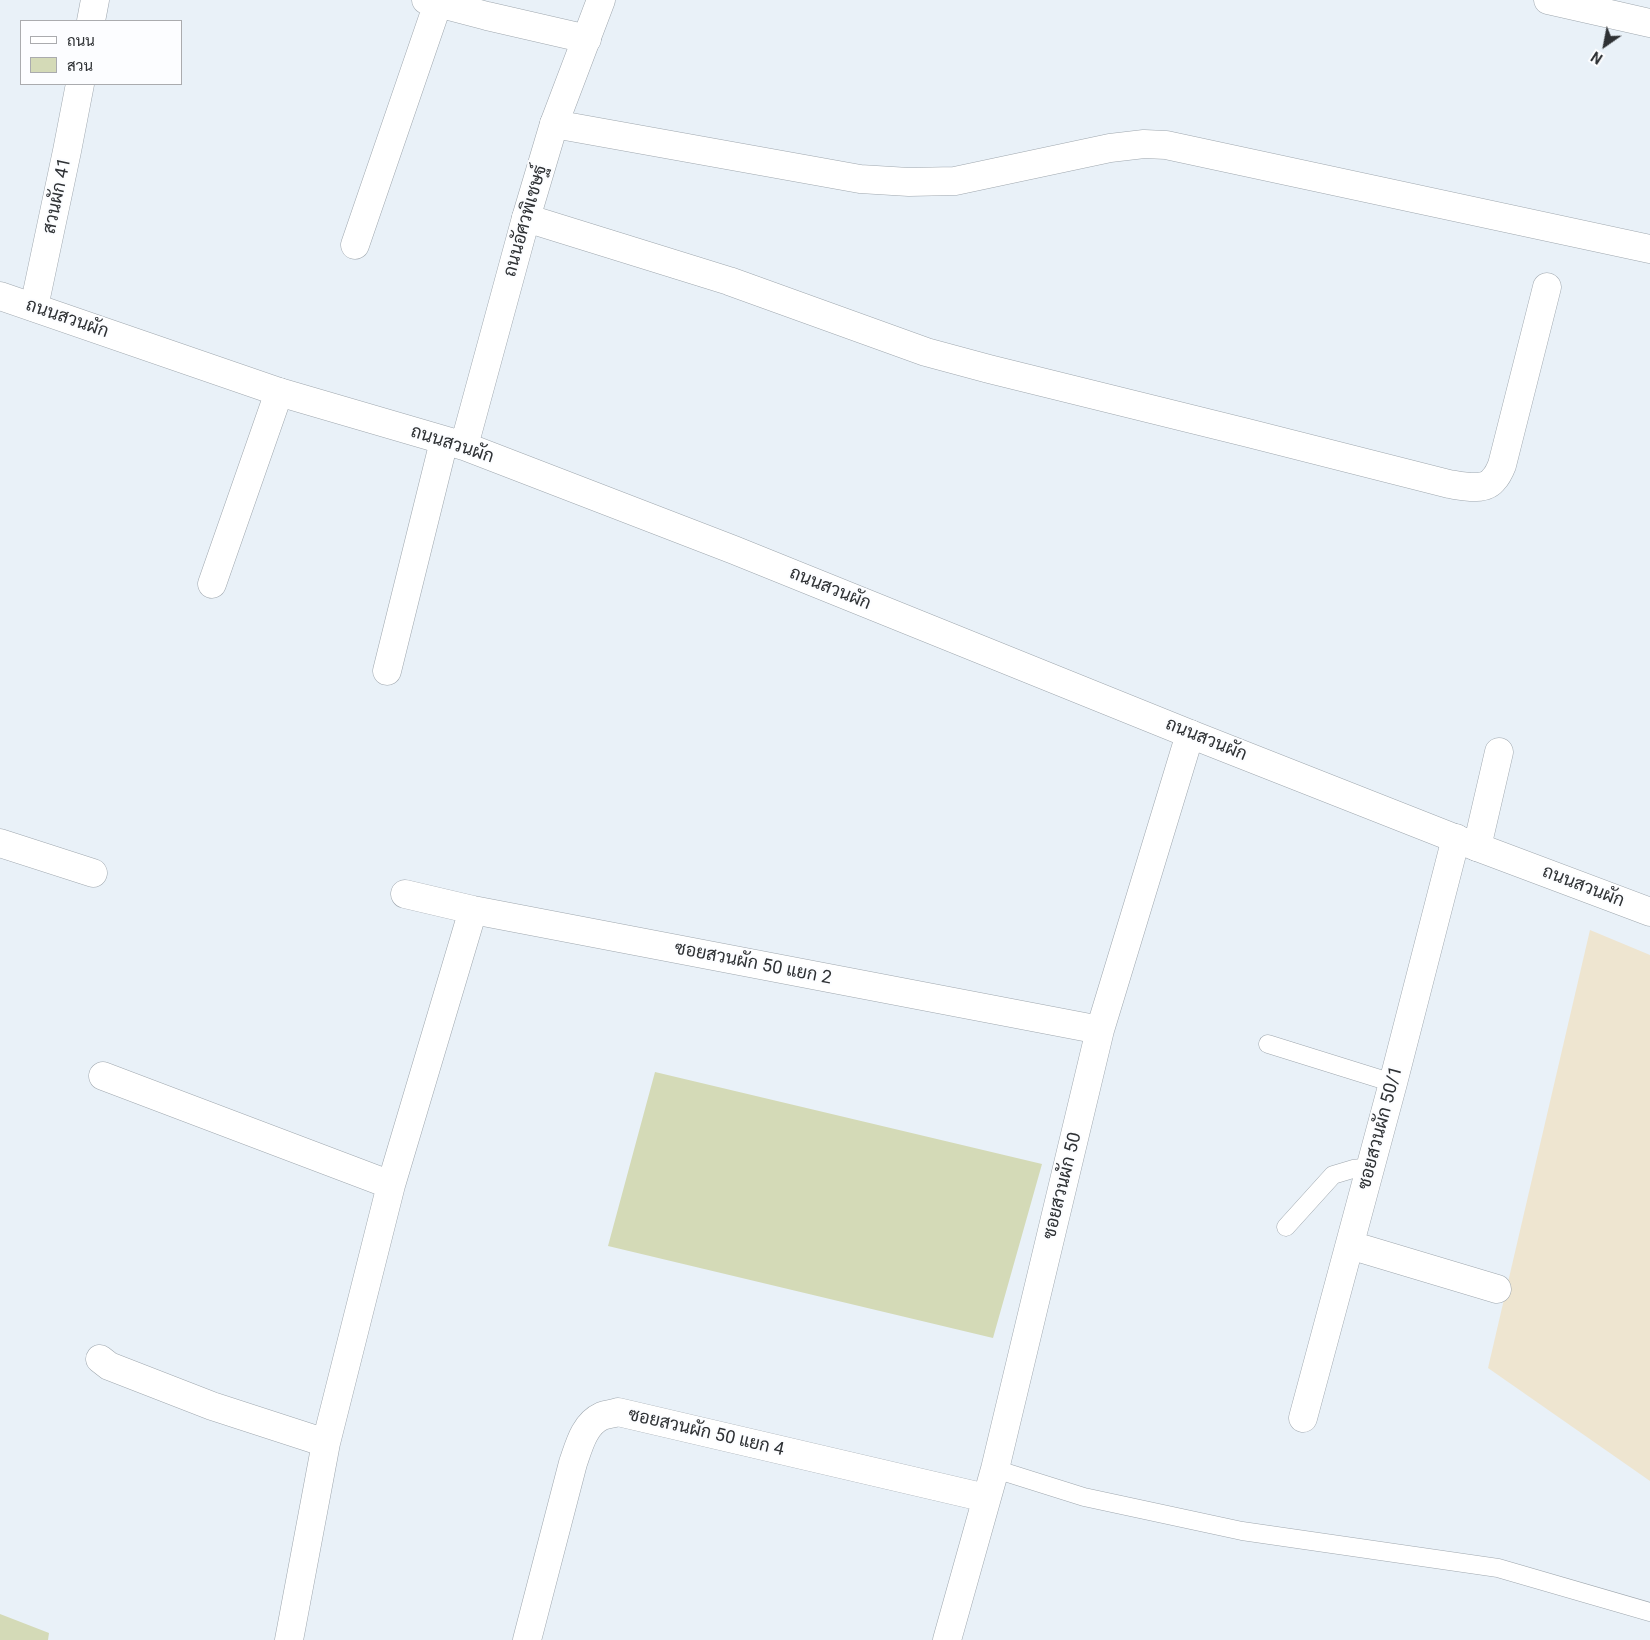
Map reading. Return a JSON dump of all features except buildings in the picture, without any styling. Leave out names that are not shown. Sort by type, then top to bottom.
[{"type":"street","points":[[91,20],[95,0]]},
{"type":"street","name":"ถนนอัศวพิเชษฐ์","points":[[386,671],[454,444],[554,124],[601,0]]},
{"type":"street","points":[[1558,1],[1650,23]]},
{"type":"street","points":[[355,246],[432,2],[490,8],[587,39]]},
{"type":"street","name":"สวนผัก 41","points":[[34,307],[68,151],[80,85]]},
{"type":"street","points":[[554,124],[860,179],[909,182],[955,181],[1110,148],[1144,144],[1166,145],[1650,249]]},
{"type":"street","points":[[526,218],[729,281],[944,357],[1471,488],[1487,486],[1494,480],[1502,465],[1547,287]]},
{"type":"street","name":"ถนนสวนผัก","points":[[0,296],[279,392],[454,444],[734,550],[1190,734],[1650,912]]},
{"type":"street","points":[[212,584],[279,392]]},
{"type":"street","name":"ซอยสวนผัก 50","points":[[946,1640],[995,1469],[1100,1030],[1190,734]]},
{"type":"street","name":"ซอยสวนผัก 50/1","points":[[1304,1418],[1393,1083],[1467,842],[1499,752]]},
{"type":"street","points":[[0,843],[92,873]]},
{"type":"street","name":"ซอยสวนผัก 50 แยก 2","points":[[405,894],[473,910],[1100,1030]]},
{"type":"street","points":[[289,1640],[326,1443],[391,1186],[473,910]]},
{"type":"street","points":[[103,1076],[391,1186]]},
{"type":"street","points":[[1350,1245],[1497,1289]]},
{"type":"street","points":[[100,1359],[109,1366],[212,1406],[326,1443]]},
{"type":"street","name":"ซอยสวนผัก 50 แยก 4","points":[[527,1640],[581,1438],[591,1423],[602,1416],[618,1412],[986,1498]]},
{"type":"lane","points":[[1268,1044],[1393,1083]]},
{"type":"lane","points":[[1286,1227],[1333,1175],[1353,1169],[1371,1167]]},
{"type":"lane","points":[[995,1469],[1084,1497],[1242,1531],[1498,1568],[1650,1612]]},
{"type":"shaded area","points":[[1590,930],[1650,955],[1650,1481],[1488,1368]]},
{"type":"green space","points":[[655,1072],[1042,1164],[993,1338],[608,1246]]},
{"type":"green space","points":[[0,1614],[49,1633],[48,1640],[0,1640]]}]
